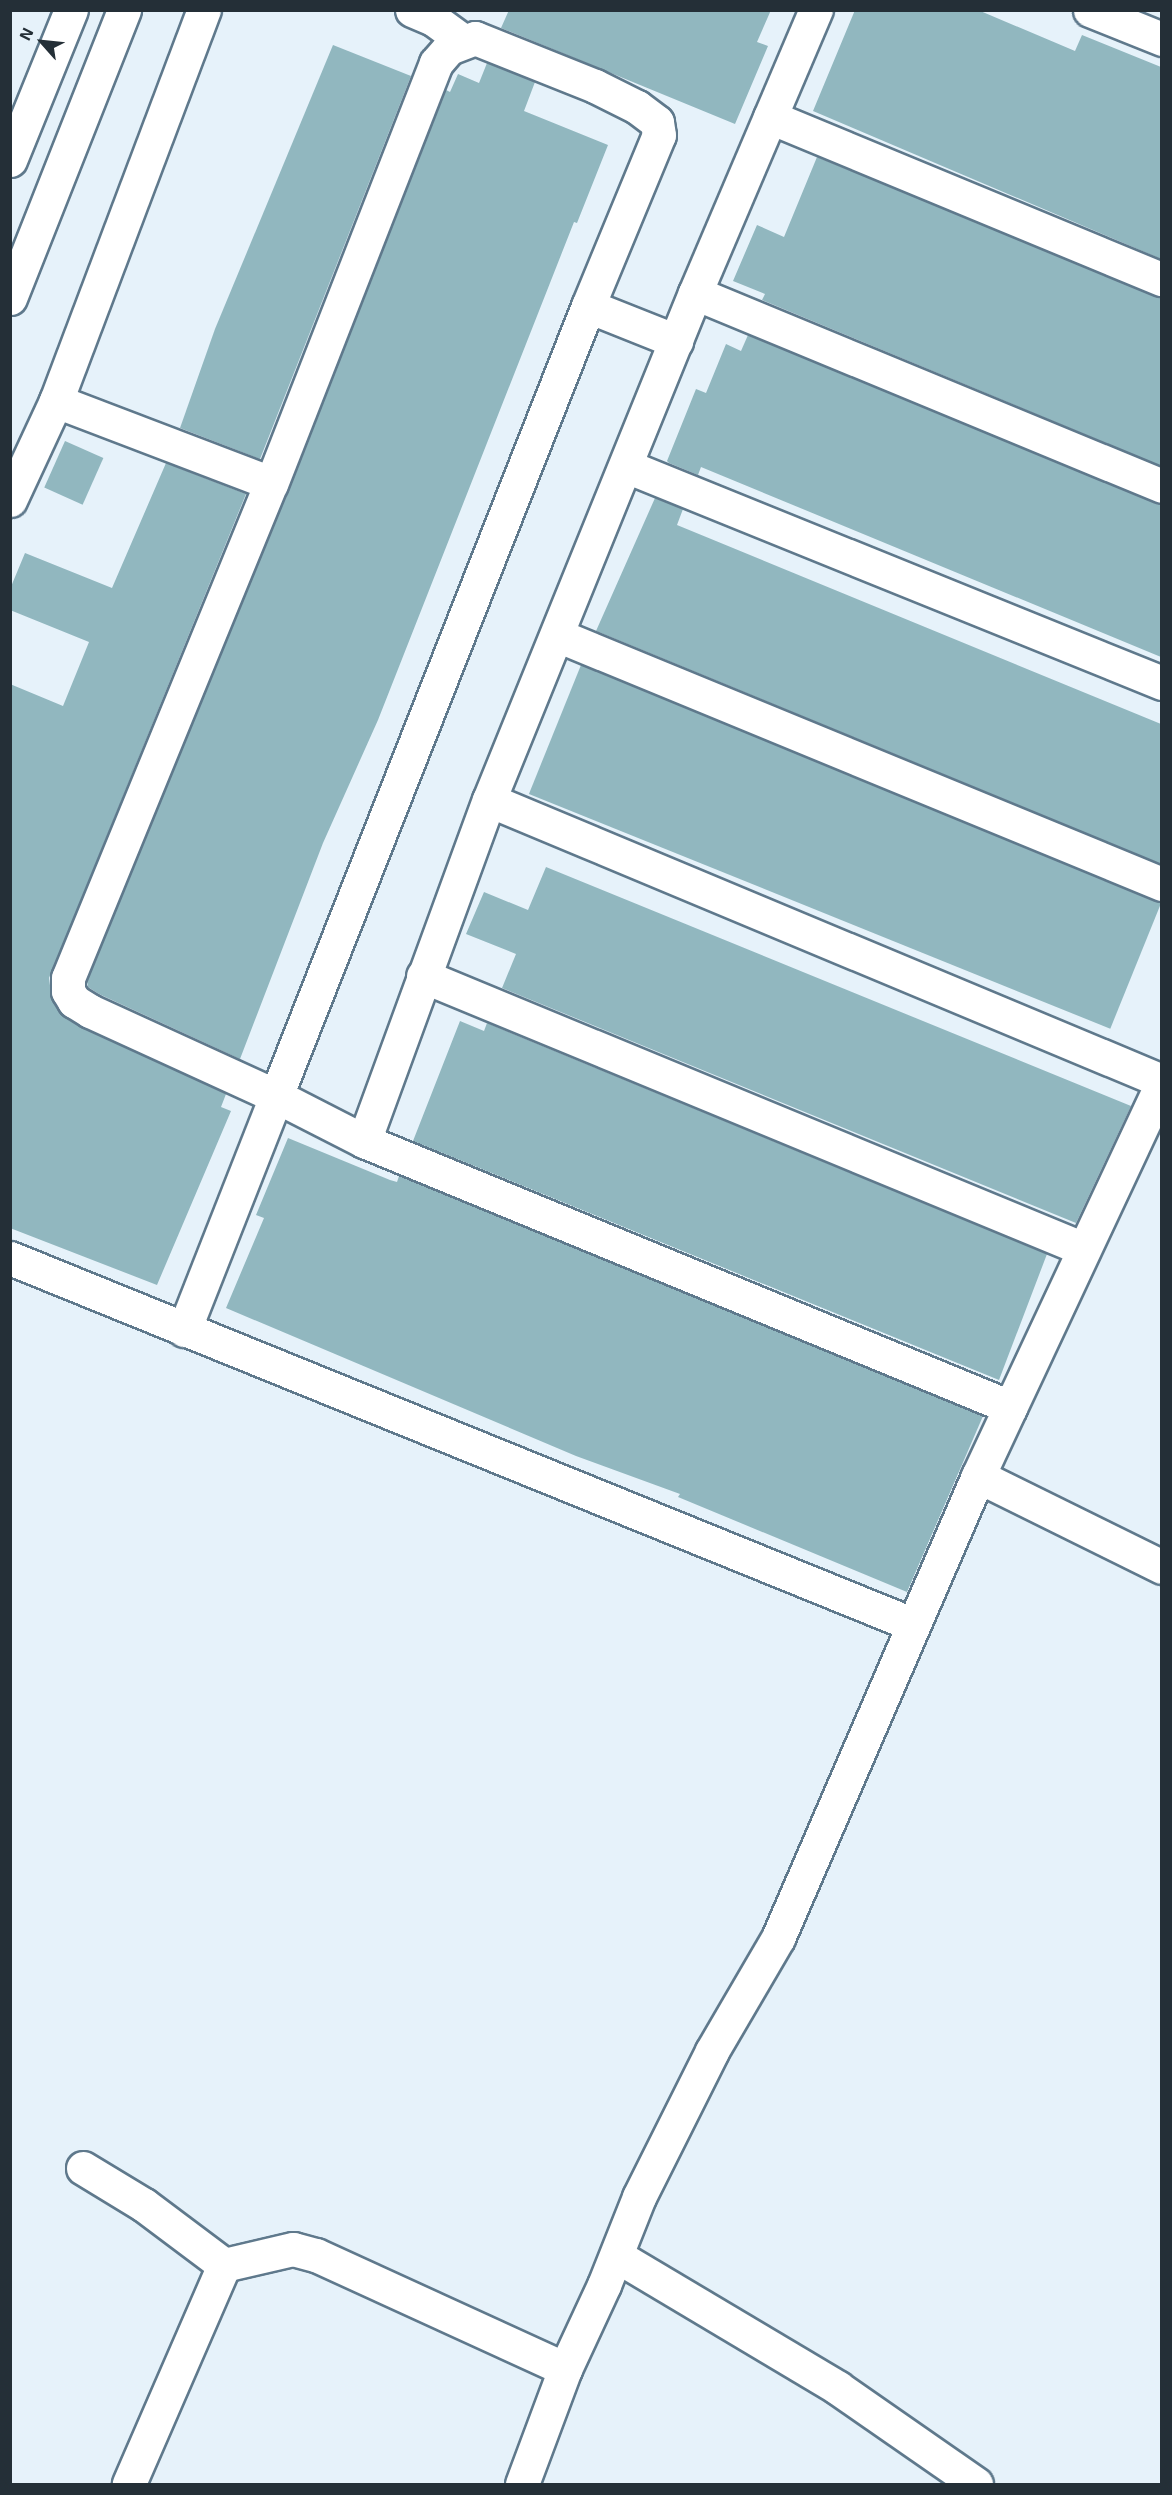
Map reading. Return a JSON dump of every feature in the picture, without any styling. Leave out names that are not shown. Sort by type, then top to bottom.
[{"type":"street","points":[[10,160],[71,10]]},
{"type":"street","points":[[10,298],[124,10]]},
{"type":"street","points":[[10,500],[56,401],[204,10]]},
{"type":"street","points":[[412,10],[433,19],[463,41]]},
{"type":"street","points":[[364,1141],[489,800],[695,293],[816,10]]},
{"type":"street","points":[[1090,10],[1161,39]]},
{"type":"street","points":[[184,1330],[276,1096],[588,306],[655,150],[659,135],[657,122],[595,86],[475,38],[449,48],[436,63],[271,483],[68,985],[74,1001],[90,1011],[276,1096],[364,1141],[1010,1407]]},
{"type":"street","points":[[770,117],[1161,279]]},
{"type":"street","points":[[695,293],[1161,486]]},
{"type":"street","points":[[588,306],[676,341]]},
{"type":"street","points":[[56,401],[271,483]]},
{"type":"street","points":[[626,466],[1161,683]]},
{"type":"street","points":[[557,635],[1161,884]]},
{"type":"street","points":[[489,800],[1161,1083],[978,1476],[778,1938],[672,2127],[565,2369],[522,2484]]},
{"type":"street","points":[[423,976],[1084,1249]]},
{"type":"street","points":[[10,1258],[912,1624]]},
{"type":"street","points":[[978,1476],[1161,1567]]},
{"type":"street","points":[[83,2168],[144,2205],[224,2265],[293,2249],[316,2255],[565,2369]]},
{"type":"street","points":[[616,2256],[838,2388],[976,2484]]},
{"type":"street","points":[[129,2484],[224,2265]]},
{"type":"building","points":[[509,10],[771,10],[757,42],[768,46],[735,124],[501,28]]},
{"type":"building","points":[[855,10],[978,10],[1075,51],[1082,35],[1161,67],[1161,259],[813,111]]},
{"type":"building","points":[[333,45],[411,76],[260,459],[180,428],[215,329]]},
{"type":"building","points":[[487,63],[535,82],[524,111],[608,145],[577,223],[574,222],[378,720],[323,843],[240,1059],[99,994],[88,987],[87,982],[288,490],[446,90],[450,92],[458,74],[479,83]]},
{"type":"building","points":[[817,157],[1161,297],[1161,466],[762,300],[765,294],[733,281],[757,225],[784,237]]},
{"type":"building","points":[[748,335],[1161,504],[1161,657],[701,467],[698,475],[669,463],[667,461],[696,389],[706,393],[726,344],[741,351]]},
{"type":"building","points":[[65,441],[103,458],[83,505],[44,488]]},
{"type":"building","points":[[166,463],[246,494],[49,978],[52,1000],[64,1017],[226,1094],[221,1107],[231,1111],[157,1285],[10,1228],[10,684],[63,706],[89,642],[10,610],[10,589],[25,553],[112,588]]},
{"type":"building","points":[[655,498],[683,509],[677,525],[1161,724],[1161,864],[596,631]]},
{"type":"building","points":[[581,665],[1162,900],[1110,1029],[529,794]]},
{"type":"building","points":[[546,867],[1131,1106],[1076,1223],[502,988],[516,954],[466,934],[484,892],[528,910]]},
{"type":"building","points":[[460,1021],[484,1031],[487,1023],[1047,1254],[999,1380],[413,1141]]},
{"type":"building","points":[[288,1138],[390,1180],[397,1182],[399,1176],[983,1416],[907,1592],[678,1497],[680,1494],[576,1456],[226,1308],[264,1218],[256,1215]]}]
